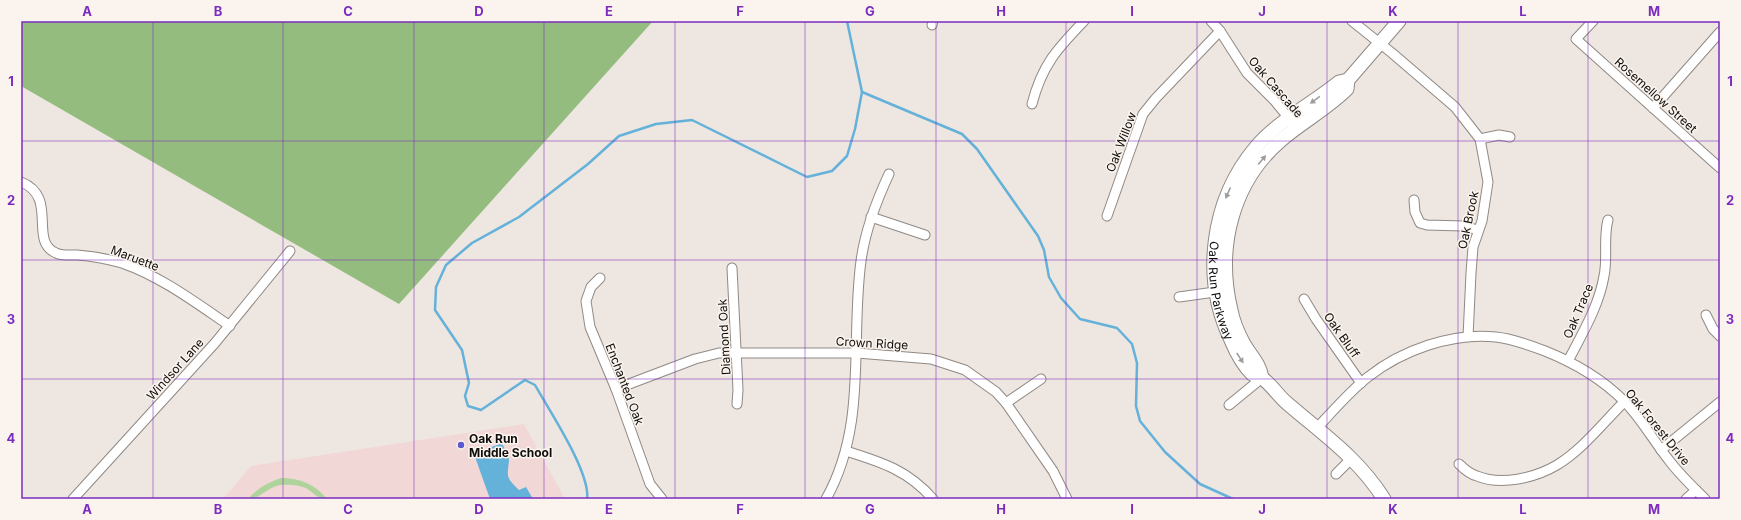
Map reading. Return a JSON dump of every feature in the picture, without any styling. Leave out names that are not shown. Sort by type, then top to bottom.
[{"type":"street","points":[[1032,104],[1036,89],[1053,54],[1084,21]]},
{"type":"street","name":"Oak Cascade","points":[[1211,21],[1220,30],[1246,73],[1274,100],[1292,124]]},
{"type":"street","name":"Oak Brook","points":[[1352,21],[1455,107],[1480,139],[1488,182],[1482,221],[1473,247],[1468,337]]},
{"type":"street","name":"Oak Run Parkway","points":[[1384,499],[1369,477],[1352,458],[1286,403],[1262,378],[1253,375],[1234,348],[1222,318],[1221,291],[1214,266],[1215,240],[1227,195],[1256,146],[1292,124],[1339,82],[1348,80],[1399,21]]},
{"type":"street","name":"Rosemellow Street","points":[[1593,21],[1576,39],[1720,168]]},
{"type":"street","name":"Oak Willow","points":[[1107,216],[1143,114],[1156,98],[1220,30]]},
{"type":"street","points":[[1652,108],[1720,32]]},
{"type":"street","points":[[1480,139],[1499,135],[1510,137]]},
{"type":"street","points":[[826,499],[846,451],[854,405],[861,263],[864,240],[871,218],[889,174]]},
{"type":"street","name":"Maruette","points":[[21,182],[27,184],[38,195],[42,207],[45,242],[56,253],[104,259],[143,271],[178,291],[230,326]]},
{"type":"street","points":[[1414,200],[1414,212],[1420,223],[1427,225],[1463,226],[1478,230]]},
{"type":"street","points":[[871,218],[925,235]]},
{"type":"street","name":"Oak Trace","points":[[1568,361],[1594,310],[1602,289],[1606,263],[1606,229],[1608,220]]},
{"type":"street","name":"Windsor Lane","points":[[73,499],[230,326],[290,251]]},
{"type":"street","name":"Diamond Oak","points":[[732,268],[738,390],[737,404]]},
{"type":"street","name":"Enchanted Oak","points":[[600,278],[591,287],[588,293],[586,300],[587,318],[616,390],[650,484],[662,499]]},
{"type":"street","points":[[1179,298],[1221,291]]},
{"type":"street","name":"Oak Bluff","points":[[1304,299],[1316,319],[1361,383]]},
{"type":"street","points":[[1706,315],[1713,329],[1720,336]]},
{"type":"street","name":"Oak Forest Drive","points":[[1317,428],[1367,377],[1393,360],[1414,350],[1442,342],[1468,337],[1495,337],[1518,341],[1568,361],[1597,378],[1624,402],[1639,419],[1677,471],[1705,499]]},
{"type":"street","name":"Crown Ridge","points":[[616,390],[703,356],[720,353],[857,353],[931,359],[965,370],[974,375],[988,385],[1006,403],[1053,471],[1067,499]]},
{"type":"street","points":[[1229,405],[1262,378]]},
{"type":"street","points":[[1006,403],[1041,379]]},
{"type":"street","points":[[1459,464],[1476,476],[1503,480],[1520,478],[1548,469],[1557,465],[1577,449],[1624,402]]},
{"type":"street","points":[[1661,450],[1720,402]]},
{"type":"street","points":[[846,451],[879,462],[907,475],[918,483],[933,499]]},
{"type":"street","points":[[1336,474],[1352,458]]},
{"type":"street","points":[[1686,499],[1696,490]]},
{"type":"shaded area","name":"Oak Run Middle School","points":[[524,424],[565,499],[223,499],[251,466]]},
{"type":"green space","points":[[21,21],[653,21],[399,304],[21,86]]},
{"type":"green space","points":[[281,478],[295,479],[307,483],[317,489],[327,499],[318,497],[306,488],[297,485],[281,485],[272,488],[257,497],[248,499],[263,486]]},
{"type":"water","points":[[502,443],[509,459],[508,477],[519,490],[526,487],[533,499],[490,499],[474,454]]},
{"type":"waterway","points":[[587,499],[583,474],[576,458],[559,425],[535,385],[525,380],[481,410],[468,406],[465,396],[469,383],[462,350],[435,310],[436,287],[446,265],[472,243],[519,217],[588,164],[619,136],[656,124],[692,120],[807,177],[832,171],[847,156],[855,129],[862,92],[847,21]]},
{"type":"waterway","points":[[862,92],[962,134],[977,149],[1038,236],[1044,250],[1049,277],[1061,298],[1080,319],[1117,328],[1132,344],[1137,363],[1136,406],[1140,421],[1165,452],[1200,484],[1233,499]]},
{"type":"place","name":"Oak Run Middle School","points":[[461,445]]}]
